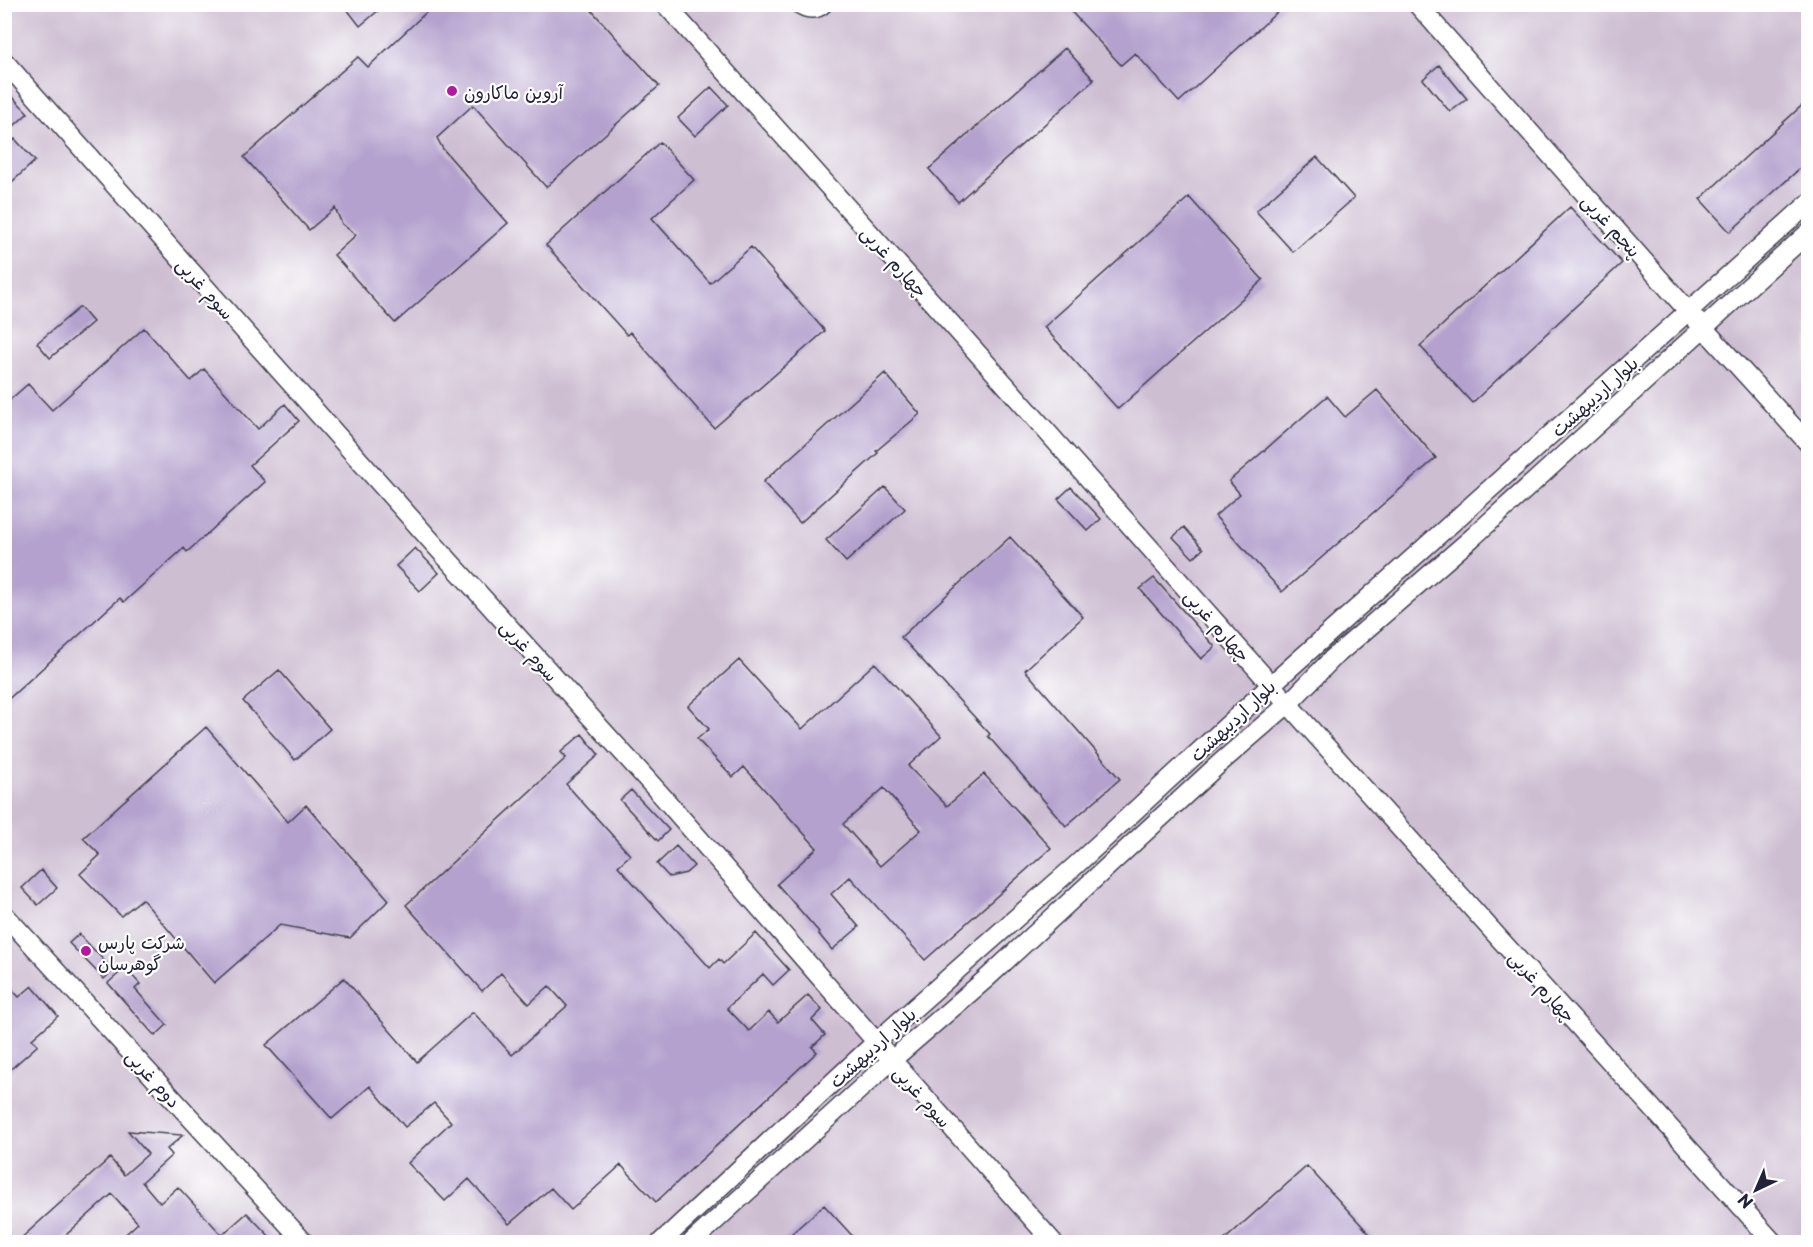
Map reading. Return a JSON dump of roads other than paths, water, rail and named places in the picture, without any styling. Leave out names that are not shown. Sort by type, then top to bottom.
[{"type":"street","name":"چهارم غربی","points":[[665,4],[1288,704],[1773,1242]]},
{"type":"street","points":[[798,4],[808,9],[815,9],[823,4]]},
{"type":"street","name":"پنجم غربی","points":[[1417,4],[1809,443]]},
{"type":"street","name":"سوم غربی","points":[[4,61],[425,534],[663,796],[1053,1242]]},
{"type":"street","name":"بلوار اردیبهشت","points":[[661,1242],[876,1042],[1076,865],[1271,684],[1809,204]]},
{"type":"street","name":"بلوار اردیبهشت","points":[[692,1242],[1288,704],[1333,658],[1473,537],[1809,233]]},
{"type":"street","name":"دوم غربی","points":[[4,914],[304,1242]]},
{"type":"place","name":"آروین ماکارون","points":[[452,91]]},
{"type":"place","name":"شرکت پارس گوهرسان","points":[[86,951]]}]
